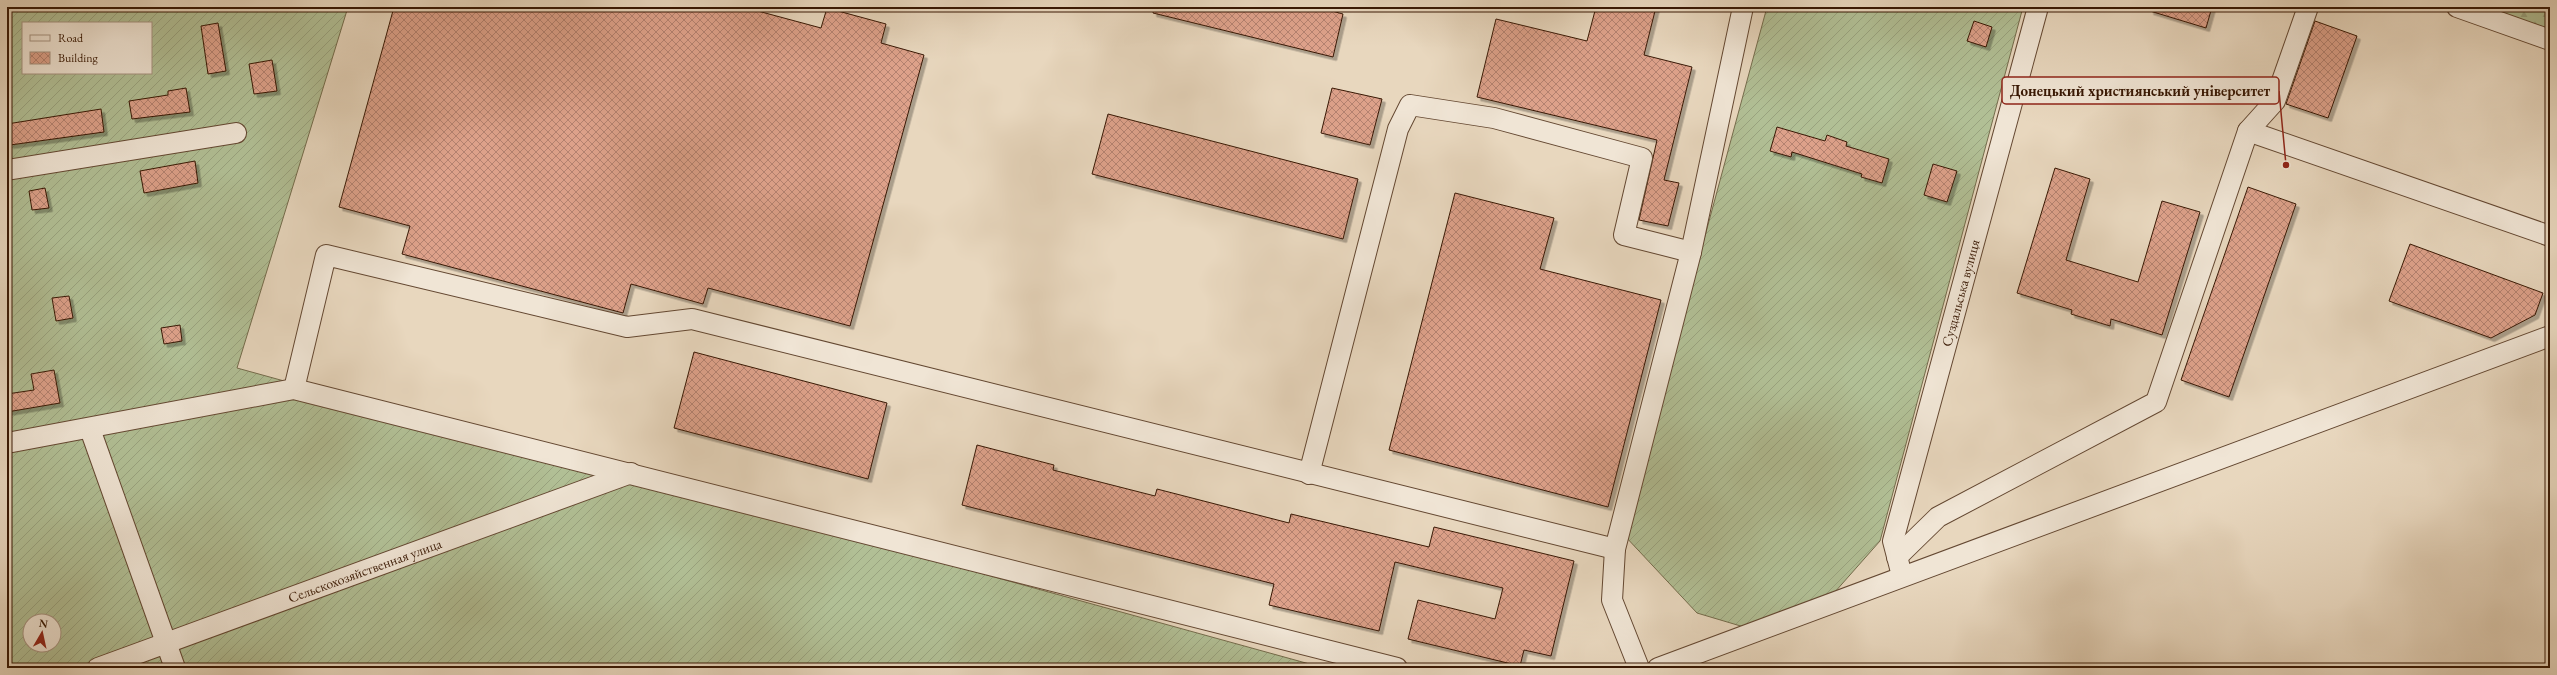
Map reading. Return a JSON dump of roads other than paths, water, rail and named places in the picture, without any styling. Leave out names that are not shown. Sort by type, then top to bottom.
[{"type":"street","points":[[1639,668],[1612,600],[1615,549],[1691,252],[1743,7]]},
{"type":"street","name":"Суздальська вулиця","points":[[1903,578],[1893,540],[2038,7]]},
{"type":"street","points":[[1897,556],[1938,517],[2156,402],[2248,132],[2275,101],[2308,7]]},
{"type":"street","points":[[2457,7],[2550,40]]},
{"type":"street","points":[[1308,474],[1398,129],[1410,105],[1494,118],[1642,158],[1624,235],[1691,252]]},
{"type":"street","points":[[2248,132],[2550,236]]},
{"type":"street","points":[[7,170],[236,133]]},
{"type":"street","points":[[294,389],[326,255],[627,327],[692,319],[1308,474],[1615,549]]},
{"type":"street","points":[[1658,668],[2550,336]]},
{"type":"street","points":[[7,443],[90,429],[294,389],[631,473],[1397,668]]},
{"type":"street","points":[[90,429],[175,668]]},
{"type":"street","name":"Сельскохозяйственная улица","points":[[98,668],[631,473]]},
{"type":"place","name":"Донецький християнський університет","points":[[2286,165]]}]
